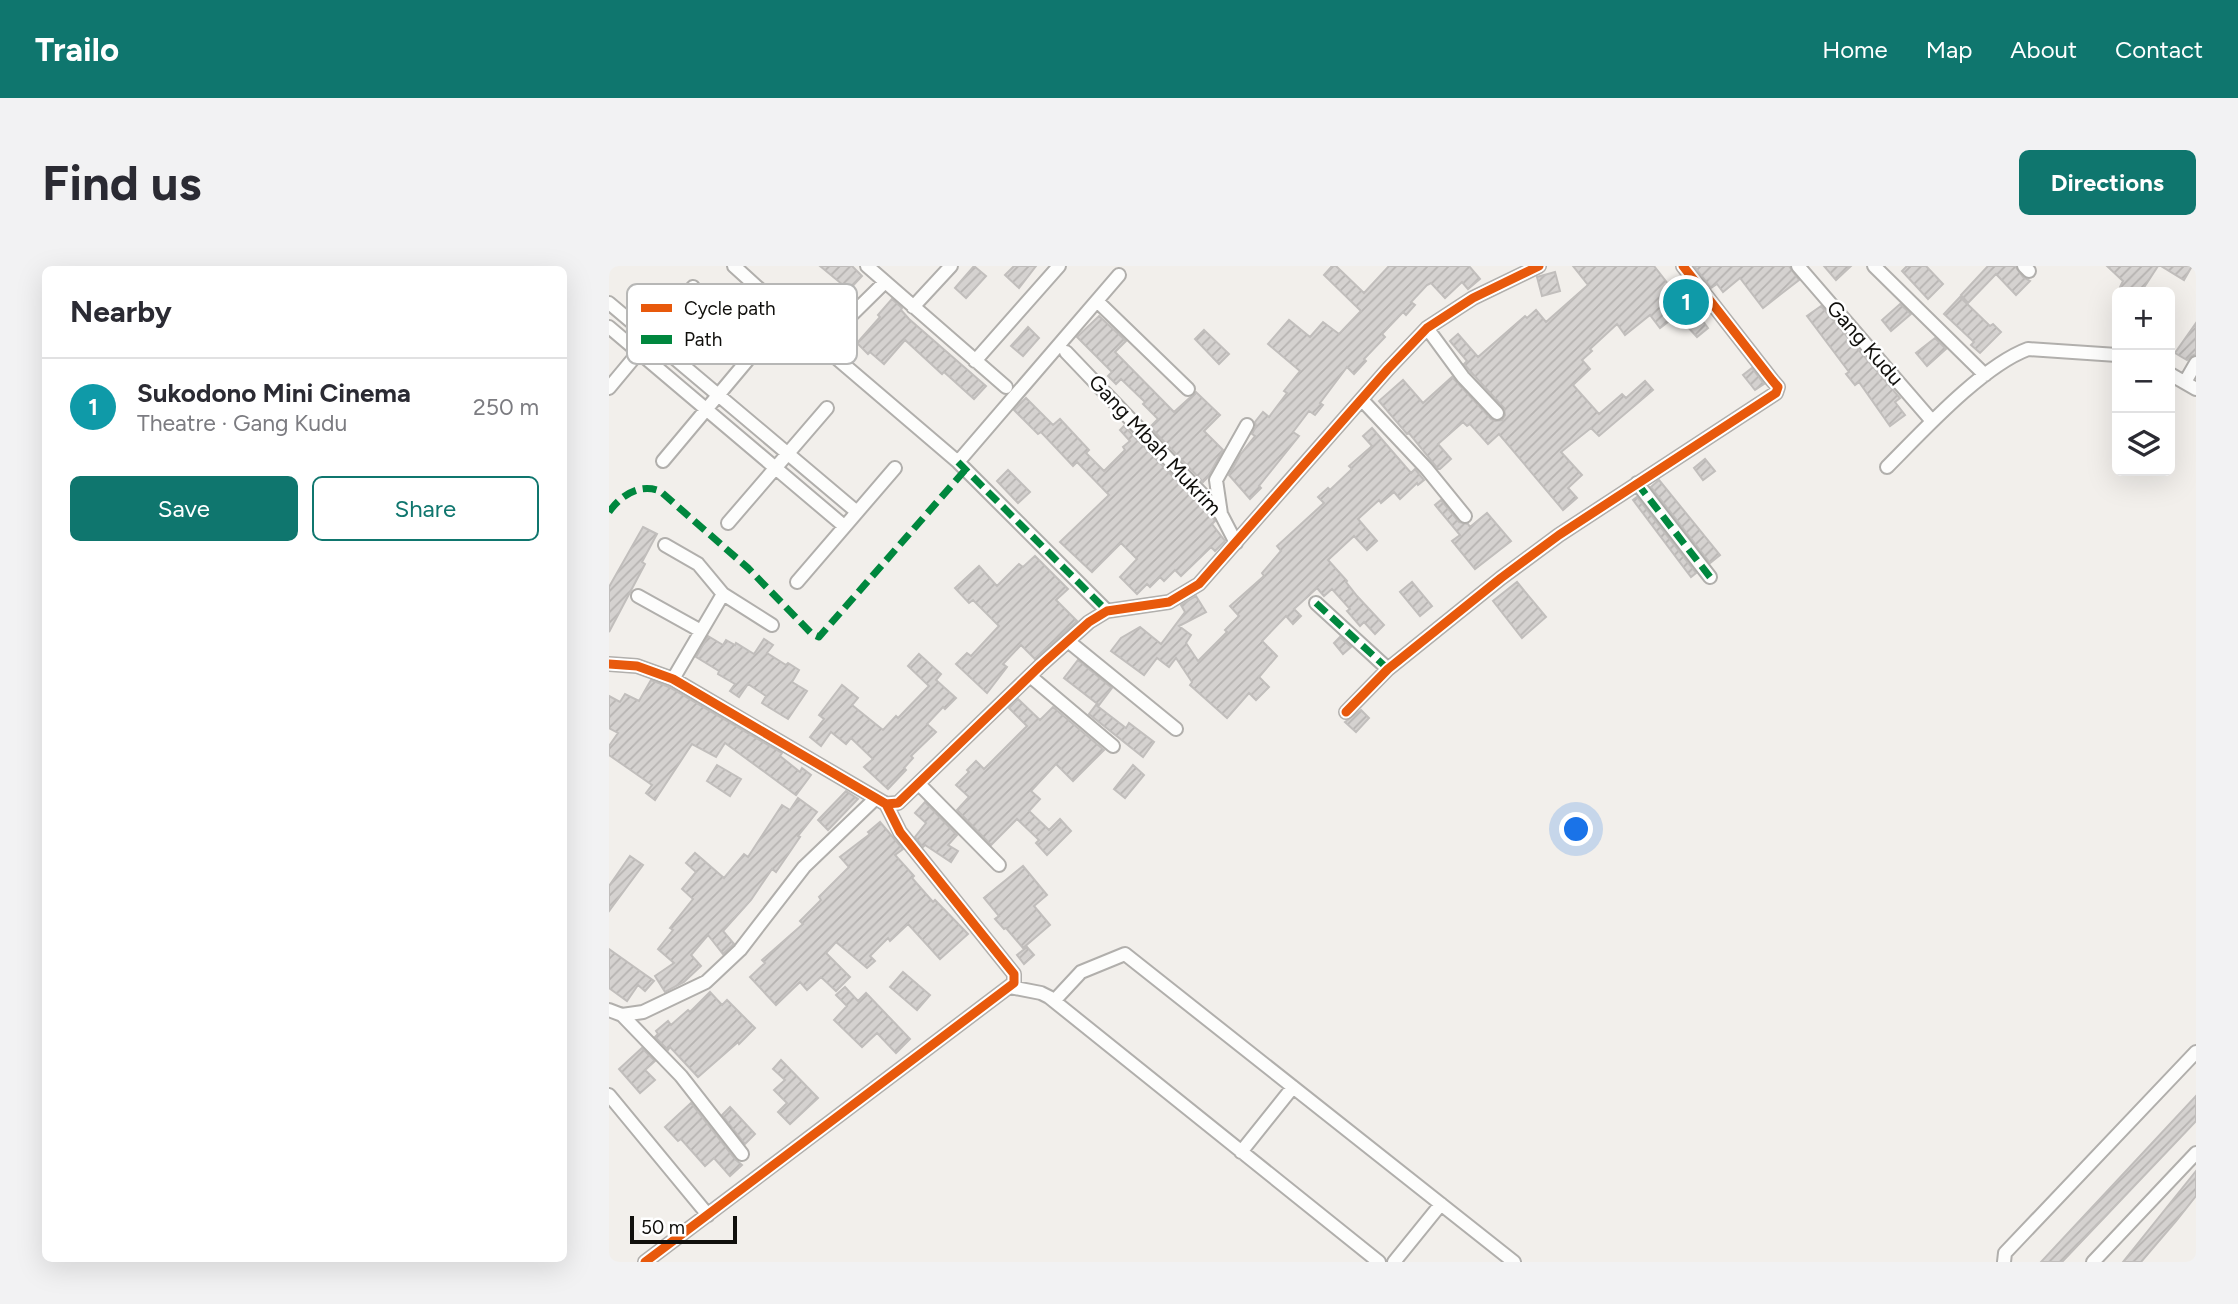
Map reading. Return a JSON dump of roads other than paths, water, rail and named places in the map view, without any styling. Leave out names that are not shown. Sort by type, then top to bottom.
[{"type":"street","points":[[734,266],[754,284]]},
{"type":"street","points":[[867,266],[1006,387]]},
{"type":"street","points":[[913,307],[951,266]]},
{"type":"street","points":[[975,361],[1059,266]]},
{"type":"street","points":[[609,664],[637,666],[673,679],[881,801],[898,803],[1089,622],[1104,612],[1169,602],[1199,584],[1427,328],[1473,298],[1539,266]]},
{"type":"street","points":[[1346,712],[1388,669],[1559,535],[1776,393],[1777,387],[1772,380],[1683,266]]},
{"type":"street","name":"Gang Kudu","points":[[1798,266],[1932,421]]},
{"type":"street","points":[[1874,266],[1985,375]]},
{"type":"street","points":[[958,462],[1119,275]]},
{"type":"street","points":[[857,310],[885,282]]},
{"type":"street","points":[[1097,301],[1188,388]]},
{"type":"street","points":[[609,303],[627,318]]},
{"type":"street","points":[[609,327],[627,343]]},
{"type":"street","points":[[1427,328],[1463,377],[1497,413]]},
{"type":"street","points":[[1887,467],[1932,421],[1985,375],[2018,353],[2028,349],[2112,355]]},
{"type":"street","name":"Gang Mbah Mukrim","points":[[1066,352],[1221,514],[1236,543]]},
{"type":"street","points":[[2190,385],[2196,363]]},
{"type":"street","points":[[609,388],[628,364]]},
{"type":"street","points":[[652,364],[844,526]]},
{"type":"street","points":[[681,364],[857,512]]},
{"type":"street","points":[[663,461],[744,364]]},
{"type":"street","points":[[843,364],[958,462],[1104,612]]},
{"type":"street","points":[[1362,400],[1426,468],[1465,516]]},
{"type":"street","points":[[728,523],[827,408]]},
{"type":"street","points":[[1221,514],[1216,480],[1247,425]]},
{"type":"street","points":[[797,582],[895,468]]},
{"type":"street","points":[[1637,483],[1710,578]]},
{"type":"street","points":[[665,545],[698,564],[723,594],[772,625]]},
{"type":"street","points":[[673,679],[723,594]]},
{"type":"street","points":[[638,596],[701,631]]},
{"type":"street","points":[[1316,603],[1388,669]]},
{"type":"street","points":[[1067,641],[1176,729]]},
{"type":"street","points":[[1030,676],[1113,746]]},
{"type":"street","points":[[919,784],[999,865]]},
{"type":"street","points":[[645,1262],[1010,987],[1015,979],[1014,974],[900,832],[881,801]]},
{"type":"street","points":[[622,1015],[643,1012],[706,982],[740,950],[804,867],[881,801]]},
{"type":"street","points":[[1053,1001],[1081,972],[1125,954],[1514,1262]]},
{"type":"street","points":[[1010,987],[1041,993],[1053,1001],[1379,1262]]},
{"type":"street","points":[[609,1010],[622,1015],[681,1076],[743,1154]]},
{"type":"street","points":[[2004,1262],[2005,1253],[2193,1061]]},
{"type":"street","points":[[1241,1152],[1293,1087]]},
{"type":"street","points":[[609,1096],[708,1215]]},
{"type":"street","points":[[2093,1262],[2196,1153]]},
{"type":"street","points":[[1394,1262],[1441,1204]]},
{"type":"place","name":"Sukodono Mini Cinema","points":[[1686,302]]}]
